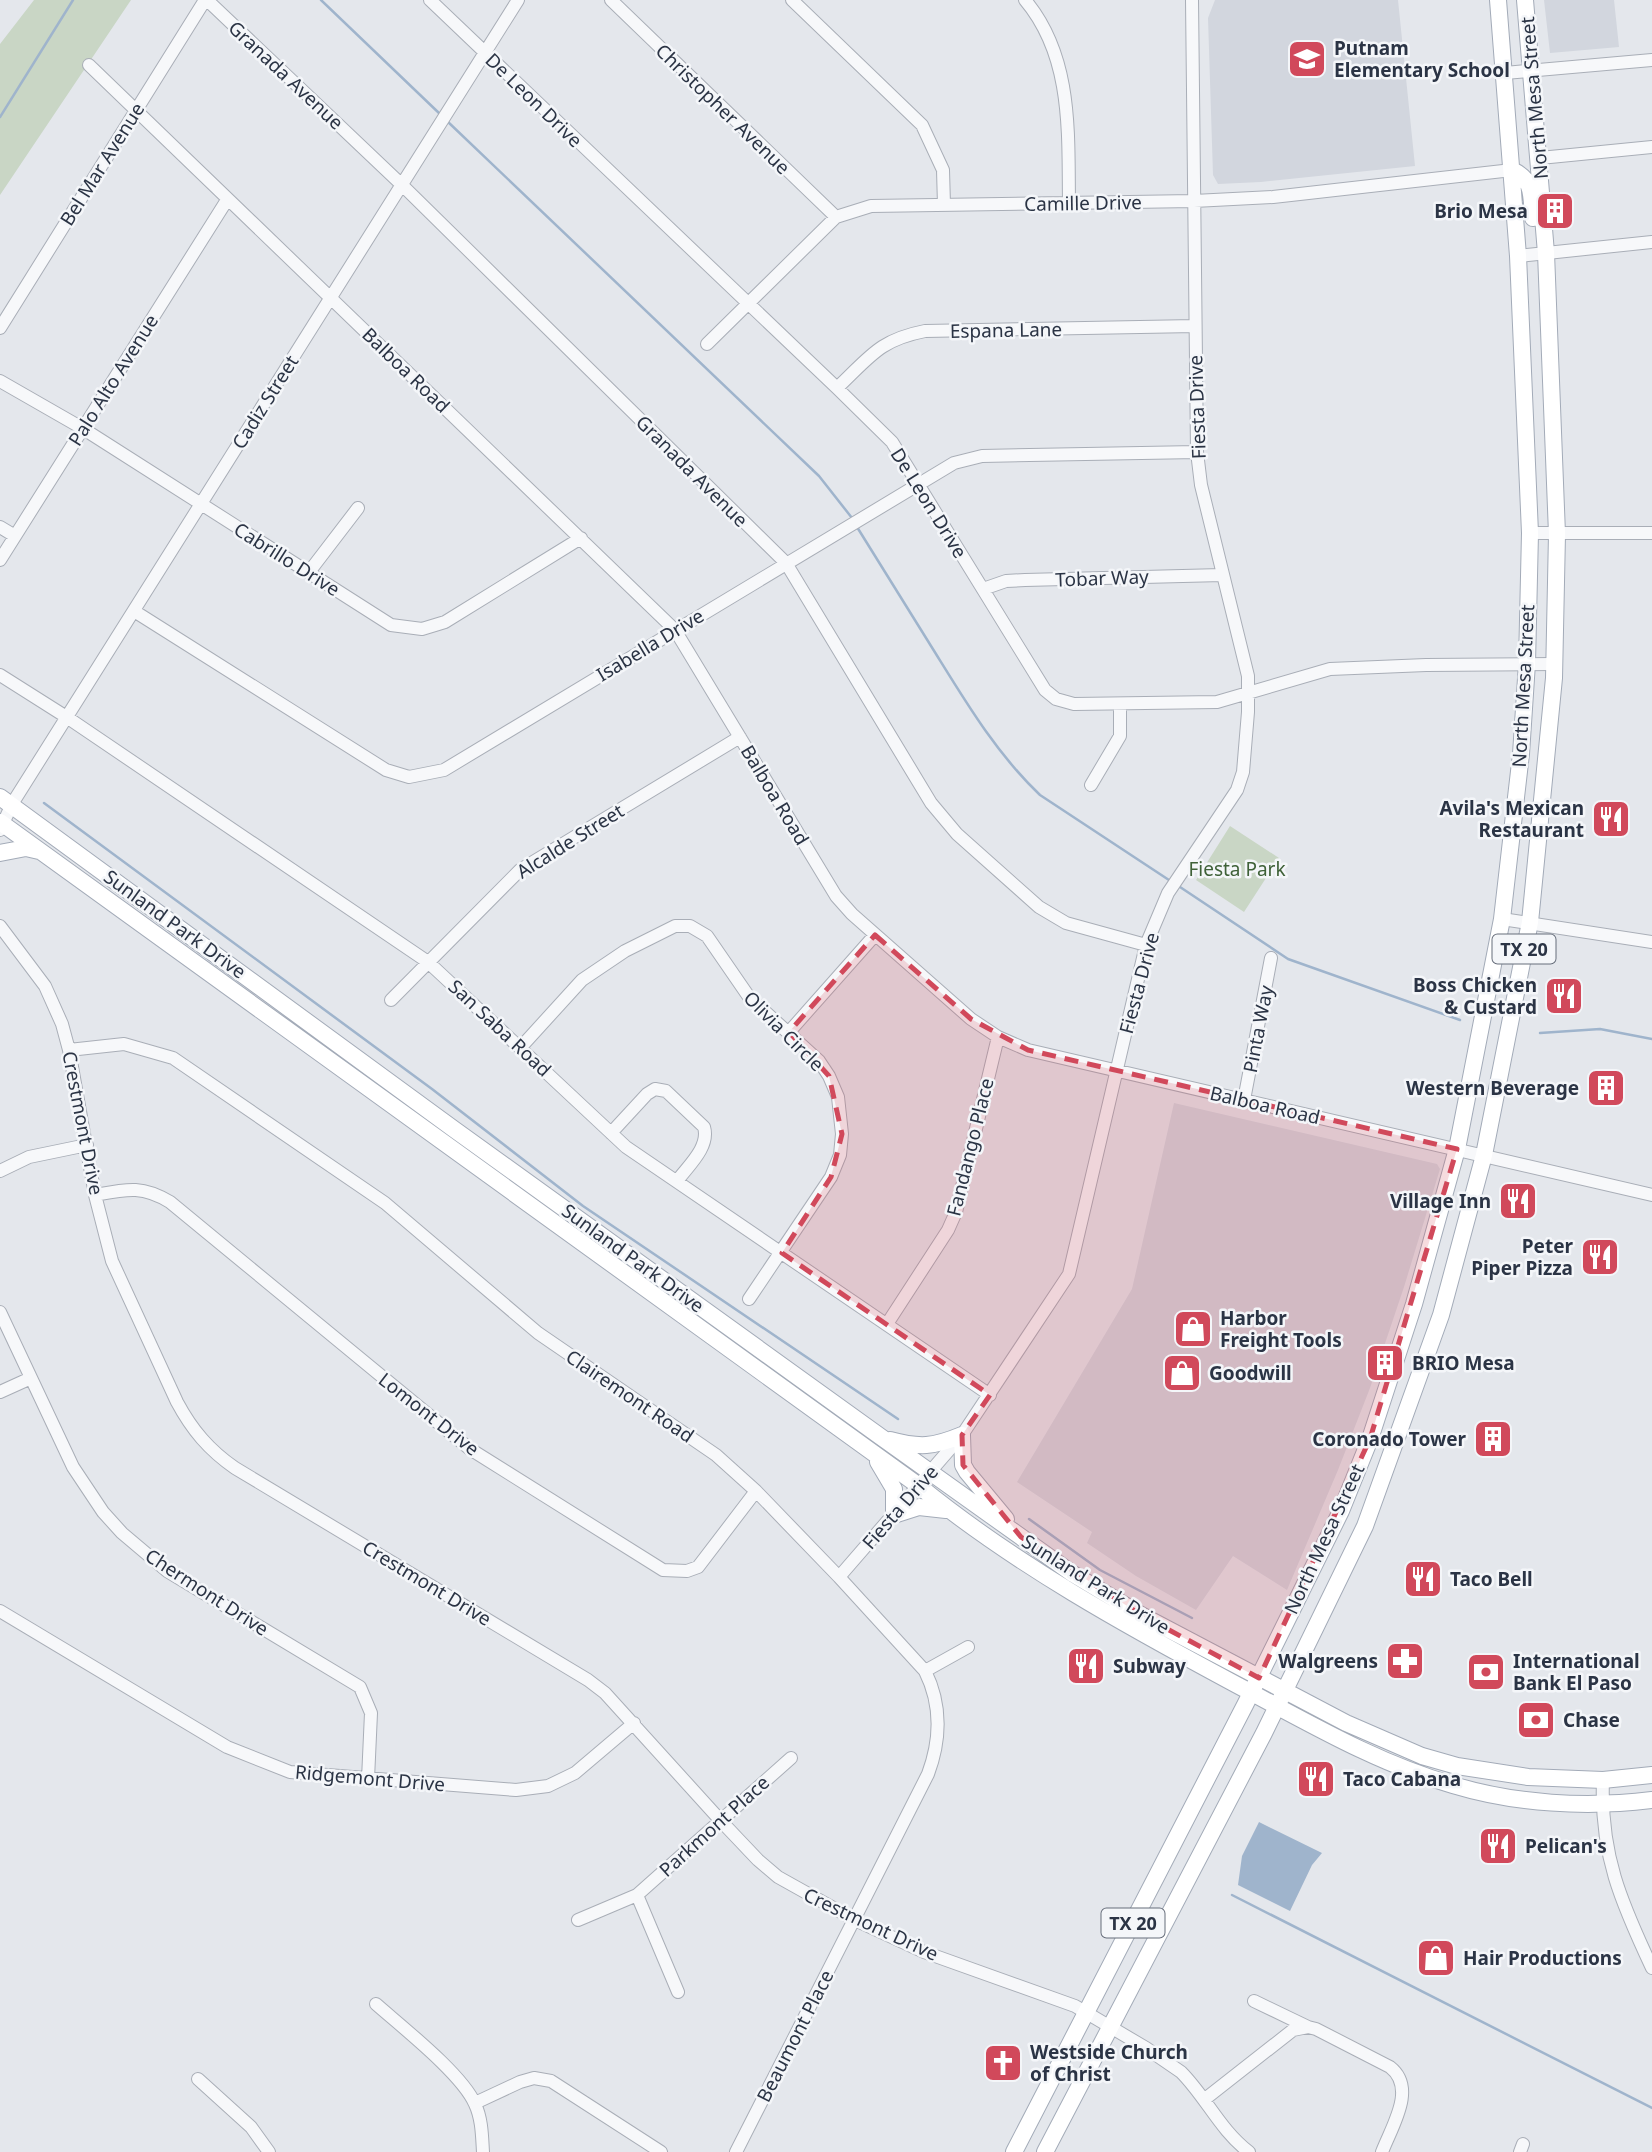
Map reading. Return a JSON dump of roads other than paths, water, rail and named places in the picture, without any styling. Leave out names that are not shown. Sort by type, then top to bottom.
[{"type":"main road","name":"North Mesa Street","points":[[1014,2152],[1255,1685],[1341,1511],[1370,1439],[1414,1304],[1457,1149],[1502,919],[1521,752],[1527,663],[1530,533],[1518,256],[1498,0]]},
{"type":"main road","name":"North Mesa Street","points":[[1045,2152],[1277,1707],[1365,1526],[1441,1315],[1484,1155],[1530,922],[1554,664],[1557,534],[1546,247],[1525,0]]},
{"type":"main road","points":[[1539,151],[1512,170],[1523,176],[1530,186],[1534,231],[1546,247]]},
{"type":"main road","name":"Sunland Park Drive","points":[[6,800],[444,1122],[931,1473],[1111,1598],[1255,1685],[1277,1707],[1389,1763],[1454,1786],[1524,1800],[1602,1803],[1652,1800]]},
{"type":"main road","name":"Sunland Park Drive","points":[[1,825],[919,1486],[948,1510],[1102,1613],[1255,1685],[1284,1691],[1384,1741],[1422,1756],[1457,1766],[1528,1777],[1603,1780],[1652,1775]]},
{"type":"main road","points":[[0,853],[26,848],[41,852]]},
{"type":"main road","points":[[1414,1304],[1441,1315]]},
{"type":"main road","points":[[881,1437],[913,1446],[928,1446],[962,1436],[963,1465],[967,1472],[1021,1536]]},
{"type":"main road","points":[[873,1454],[893,1486],[894,1515],[919,1507],[948,1510]]},
{"type":"main road","points":[[1341,1511],[1365,1526]]},
{"type":"main road","points":[[1102,1613],[1111,1598]]},
{"type":"street","name":"Bel Mar Avenue","points":[[0,328],[206,0]]},
{"type":"street","name":"Granada Avenue","points":[[206,0],[402,186],[786,563],[931,803],[957,834],[1039,907],[1066,923],[1146,945]]},
{"type":"street","name":"De Leon Drive","points":[[430,0],[892,442],[1045,690],[1056,699],[1074,704],[1217,702],[1330,669],[1554,664]]},
{"type":"street","name":"Cadiz Street","points":[[6,800],[68,718],[518,0]]},
{"type":"street","name":"Christopher Avenue","points":[[611,0],[836,218]]},
{"type":"street","points":[[792,0],[922,125],[943,170],[944,205]]},
{"type":"street","points":[[1025,0],[1037,15],[1060,65],[1067,101],[1069,203]]},
{"type":"street","name":"Fiesta Drive","points":[[839,1577],[962,1436],[1069,1275],[1146,945],[1158,914],[1182,871],[1237,790],[1243,772],[1248,676],[1201,485],[1197,452],[1192,0]]},
{"type":"street","points":[[1505,73],[1652,60]]},
{"type":"street","name":"Balboa Road","points":[[89,65],[675,630],[836,896],[875,935],[971,1020],[998,1037],[1028,1050],[1652,1195]]},
{"type":"street","points":[[1539,151],[1652,147]]},
{"type":"street","name":"Camille Drive","points":[[707,344],[836,218],[870,206],[1194,201],[1273,197],[1512,170]]},
{"type":"street","name":"Palo Alto Avenue","points":[[0,560],[228,200]]},
{"type":"street","points":[[1518,256],[1546,247],[1652,242]]},
{"type":"street","name":"Espana Lane","points":[[837,388],[881,345],[901,336],[925,331],[1195,326]]},
{"type":"street","name":"Cabrillo Drive","points":[[0,381],[82,428],[391,625],[422,629],[445,622],[581,538]]},
{"type":"street","name":"Isabella Drive","points":[[134,611],[386,770],[409,777],[444,770],[954,463],[982,456],[1197,452]]},
{"type":"street","points":[[309,572],[358,508]]},
{"type":"street","points":[[0,527],[15,536]]},
{"type":"street","points":[[1530,533],[1652,533]]},
{"type":"street","name":"Tobar Way","points":[[982,589],[1006,581],[1222,575]]},
{"type":"street","name":"San Saba Road","points":[[0,675],[68,718],[428,962],[626,1147],[990,1395]]},
{"type":"street","points":[[1091,785],[1120,736],[1121,704]]},
{"type":"street","name":"Alcalde Street","points":[[391,1000],[520,870],[740,737]]},
{"type":"street","points":[[1,825],[6,800]]},
{"type":"street","points":[[1502,919],[1652,942]]},
{"type":"street","name":"Crestmont Drive","points":[[0,926],[45,986],[62,1024],[69,1049],[95,1195],[112,1261],[188,1424],[204,1443],[235,1468],[606,1693],[721,1821],[778,1877],[855,1920],[926,1952],[1086,2012],[1181,2072],[1205,2099],[1231,2136],[1249,2152]]},
{"type":"street","name":"Olivia Circle","points":[[521,1047],[582,981],[625,951],[675,926],[690,926],[708,936],[749,997],[819,1061],[838,1097],[842,1134],[840,1155],[831,1177],[749,1299]]},
{"type":"street","points":[[789,1032],[875,935]]},
{"type":"street","name":"Pinta Way","points":[[1244,1100],[1271,958]]},
{"type":"street","name":"Fandango Place","points":[[887,1324],[956,1212],[998,1037]]},
{"type":"street","name":"Clairemont Road","points":[[69,1049],[124,1044],[173,1058],[385,1203],[538,1333],[716,1455],[756,1491],[925,1671],[932,1686],[937,1709],[939,1736],[936,1754],[855,1920]]},
{"type":"street","points":[[611,1133],[647,1094],[655,1089],[666,1091],[704,1127],[707,1135],[705,1143],[677,1181]]},
{"type":"street","points":[[0,1171],[29,1157],[87,1145]]},
{"type":"street","name":"Lomont Drive","points":[[95,1195],[144,1189],[170,1202],[470,1449],[663,1570],[687,1571],[698,1567],[756,1491]]},
{"type":"street","name":"Chermont Drive","points":[[0,1312],[73,1467],[103,1512],[122,1533],[167,1571],[360,1687],[371,1713],[368,1779]]},
{"type":"street","points":[[0,1392],[31,1378]]},
{"type":"street","name":"Ridgemont Drive","points":[[0,1611],[227,1747],[290,1772],[516,1790],[548,1786],[575,1773],[634,1723]]},
{"type":"street","points":[[925,1671],[968,1647]]},
{"type":"street","name":"Parkmont Place","points":[[578,1920],[637,1895],[791,1758]]},
{"type":"street","points":[[1454,1786],[1457,1766]]},
{"type":"street","points":[[1603,1780],[1603,1829],[1612,1872],[1628,1916],[1652,1968]]},
{"type":"street","points":[[637,1895],[678,1992]]},
{"type":"street","name":"Beaumont Place","points":[[736,2152],[855,1920]]},
{"type":"street","points":[[1254,2001],[1396,2072],[1402,2081],[1403,2095],[1382,2152]]},
{"type":"street","points":[[376,2004],[457,2078],[475,2103],[482,2127],[483,2152]]},
{"type":"street","points":[[1205,2099],[1293,2030],[1308,2027]]},
{"type":"street","points":[[475,2103],[520,2082],[534,2078],[551,2081],[661,2152]]},
{"type":"street","points":[[198,2079],[251,2127],[269,2152]]},
{"type":"water","points":[[1259,1822],[1322,1853],[1312,1865],[1290,1911],[1238,1885],[1242,1856]]},
{"type":"waterway","points":[[0,117],[73,0]]},
{"type":"waterway","points":[[321,0],[440,114]]},
{"type":"waterway","points":[[447,121],[819,476],[852,518]]},
{"type":"waterway","points":[[857,527],[971,710],[996,746],[1024,779],[1040,795],[1172,882]]},
{"type":"waterway","points":[[44,803],[432,1089],[583,1206],[898,1419]]},
{"type":"waterway","points":[[1177,885],[1288,959],[1460,1020]]},
{"type":"waterway","points":[[1540,1033],[1600,1029],[1652,1039]]},
{"type":"waterway","points":[[1029,1519],[1100,1570],[1192,1618]]},
{"type":"waterway","points":[[1232,1895],[1652,2108]]},
{"type":"place","name":"Putnam Elementary School","points":[[1307,59]]},
{"type":"place","name":"Brio Mesa","points":[[1555,211]]},
{"type":"place","name":"Avila's Mexican Restaurant","points":[[1611,819]]},
{"type":"place","name":"Boss Chicken & Custard","points":[[1564,996]]},
{"type":"place","name":"Western Beverage","points":[[1606,1088]]},
{"type":"place","name":"Village Inn","points":[[1518,1201]]},
{"type":"place","name":"Peter Piper Pizza","points":[[1600,1257]]},
{"type":"place","name":"Harbor Freight Tools","points":[[1193,1329]]},
{"type":"place","name":"BRIO Mesa","points":[[1385,1363]]},
{"type":"place","name":"Goodwill","points":[[1182,1373]]},
{"type":"place","name":"Coronado Tower","points":[[1493,1439]]},
{"type":"place","name":"Taco Bell","points":[[1423,1579]]},
{"type":"place","name":"Walgreens","points":[[1405,1661]]},
{"type":"place","name":"Subway","points":[[1086,1666]]},
{"type":"place","name":"International Bank El Paso","points":[[1486,1672]]},
{"type":"place","name":"Chase","points":[[1536,1720]]},
{"type":"place","name":"Taco Cabana","points":[[1316,1779]]},
{"type":"place","name":"Pelican's","points":[[1498,1846]]},
{"type":"place","name":"Hair Productions","points":[[1436,1958]]},
{"type":"place","name":"Westside Church of Christ","points":[[1003,2063]]},
{"type":"park label","name":"Fiesta Park","points":[[1237,869]]}]
